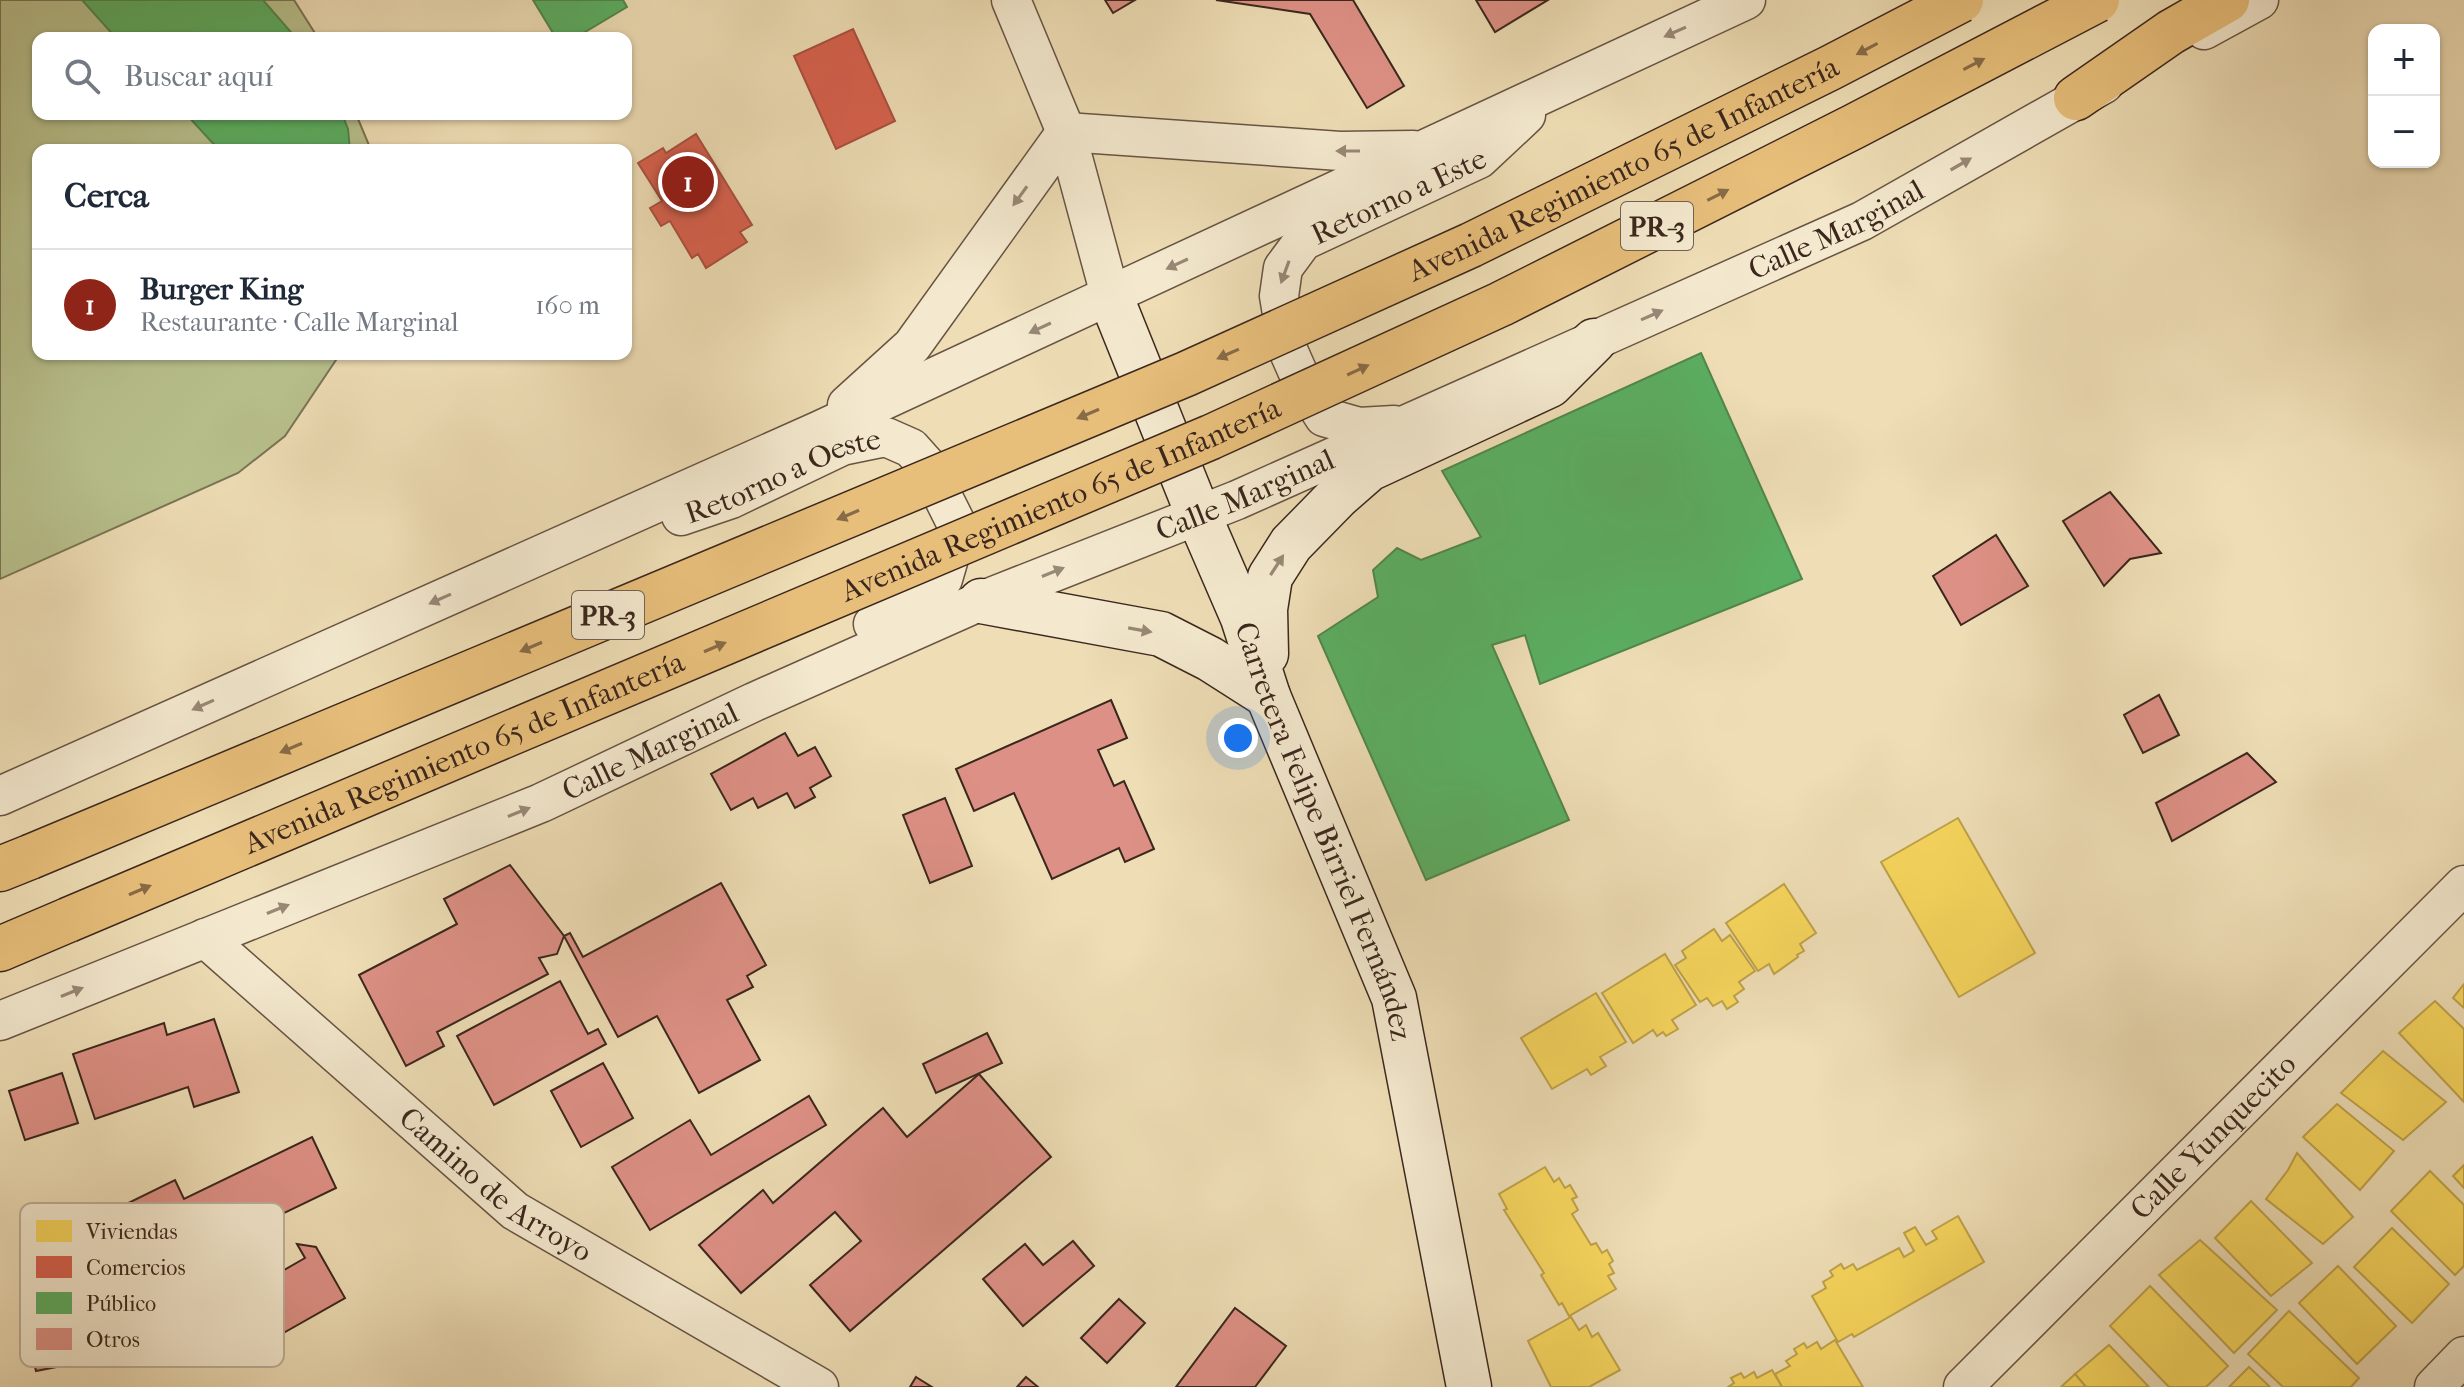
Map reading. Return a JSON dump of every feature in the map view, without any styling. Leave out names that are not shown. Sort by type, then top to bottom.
[{"type":"main road","name":"Avenida Regimiento 65 de Infantería","points":[[15,863],[1186,374],[1471,245],[1961,0]]},
{"type":"main road","name":"Avenida Regimiento 65 de Infantería","points":[[0,949],[1225,430],[1515,297],[2097,0]]},
{"type":"main road","points":[[2076,98],[2171,32],[2227,0]]},
{"type":"street","points":[[1011,0],[1066,132],[1110,295]]},
{"type":"street","points":[[0,796],[818,431],[1746,0]]},
{"type":"street","name":"Calle Marginal","points":[[0,1021],[541,803],[754,702],[981,601],[1237,500],[1862,221],[2076,98],[2259,0]]},
{"type":"street","name":"Retorno a Este","points":[[1405,425],[1359,427],[1324,417],[1303,384],[1288,350],[1279,296],[1283,268],[1303,241],[1479,159],[1551,91]]},
{"type":"street","points":[[1066,132],[1340,151],[1426,150]]},
{"type":"street","points":[[818,431],[912,346],[1066,132]]},
{"type":"street","name":"Carretera Felipe Birriel Fernández","points":[[1110,295],[1243,618],[1268,696],[1394,998],[1469,1387]]},
{"type":"street","points":[[1268,696],[1265,609],[1270,577],[1291,544],[1369,469],[1550,385],[1594,341]]},
{"type":"street","name":"Retorno a Oeste","points":[[572,540],[662,522],[731,499],[842,446],[886,437],[911,448],[928,467],[958,527],[943,579],[912,605],[832,644],[754,702]]},
{"type":"street","points":[[981,601],[1161,634],[1210,659],[1268,696]]},
{"type":"street","name":"Calle Yunquecito","points":[[1963,1387],[2464,885]]},
{"type":"street","name":"Camino de Arroyo","points":[[205,938],[515,1211],[819,1387]]},
{"type":"green space","points":[[0,0],[294,0],[314,32],[32,32],[32,120],[358,120],[368,144],[32,144],[32,360],[336,360],[285,436],[238,473],[0,579]]},
{"type":"building: Viviendas","points":[[1958,818],[2035,953],[1959,997],[1881,862]]},
{"type":"building: Viviendas","points":[[1784,884],[1816,933],[1800,944],[1804,951],[1798,957],[1774,974],[1769,964],[1758,971],[1726,923]]},
{"type":"building: Viviendas","points":[[1714,929],[1722,941],[1730,935],[1755,971],[1739,982],[1744,989],[1734,996],[1738,1002],[1727,1009],[1722,1001],[1713,1006],[1707,998],[1700,1002],[1675,965],[1686,958],[1682,951]]},
{"type":"building: Viviendas","points":[[1665,954],[1696,1005],[1672,1020],[1678,1029],[1666,1036],[1663,1032],[1657,1036],[1653,1030],[1633,1043],[1602,993]]},
{"type":"building: Viviendas","points":[[2464,984],[2464,1008],[2453,998]]},
{"type":"building: Viviendas","points":[[1596,993],[1626,1042],[1600,1057],[1606,1066],[1591,1075],[1587,1069],[1552,1089],[1521,1038]]},
{"type":"building: Viviendas","points":[[2435,1001],[2464,1029],[2464,1102],[2399,1033]]},
{"type":"building: Viviendas","points":[[2383,1051],[2446,1102],[2403,1140],[2341,1093]]},
{"type":"building: Viviendas","points":[[2337,1104],[2394,1151],[2360,1190],[2303,1137]]},
{"type":"building: Viviendas","points":[[2297,1153],[2353,1217],[2323,1244],[2266,1199]]},
{"type":"building: Viviendas","points":[[2464,1165],[2464,1188],[2453,1176]]},
{"type":"building: Viviendas","points":[[1545,1167],[1554,1182],[1559,1178],[1565,1188],[1570,1185],[1577,1197],[1572,1199],[1578,1210],[1572,1214],[1591,1245],[1596,1243],[1602,1253],[1607,1250],[1613,1261],[1609,1264],[1614,1273],[1608,1276],[1616,1289],[1569,1316],[1541,1275],[1544,1273],[1504,1210],[1507,1209],[1499,1194]]},
{"type":"building: Viviendas","points":[[2430,1171],[2464,1205],[2464,1266],[2455,1275],[2391,1211]]},
{"type":"building: Viviendas","points":[[2251,1201],[2312,1263],[2271,1296],[2215,1238]]},
{"type":"building: Viviendas","points":[[1958,1216],[1984,1262],[1854,1337],[1852,1334],[1838,1342],[1812,1296],[1826,1288],[1823,1282],[1833,1276],[1830,1271],[1841,1264],[1844,1269],[1853,1264],[1857,1270],[1899,1248],[1904,1257],[1914,1251],[1904,1233],[1915,1227],[1926,1245],[1937,1239],[1932,1231]]},
{"type":"building: Viviendas","points":[[2392,1228],[2449,1284],[2412,1323],[2354,1267]]},
{"type":"building: Viviendas","points":[[2200,1240],[2277,1310],[2234,1353],[2159,1275]]},
{"type":"building: Viviendas","points":[[2338,1266],[2396,1326],[2357,1364],[2299,1303]]},
{"type":"building: Viviendas","points":[[2150,1286],[2228,1366],[2206,1387],[2169,1387],[2110,1326]]},
{"type":"building: Viviendas","points":[[2289,1311],[2359,1378],[2351,1387],[2283,1387],[2248,1354]]},
{"type":"building: Viviendas","points":[[1571,1317],[1579,1330],[1586,1325],[1592,1337],[1598,1333],[1620,1370],[1589,1387],[1551,1387],[1528,1341]]},
{"type":"building: Viviendas","points":[[1835,1340],[1863,1387],[1782,1387],[1775,1374],[1790,1366],[1786,1361],[1797,1354],[1794,1349],[1804,1343],[1807,1348],[1817,1342],[1821,1349]]},
{"type":"building: Viviendas","points":[[2109,1345],[2149,1387],[2086,1387],[2075,1374]]},
{"type":"building: Viviendas","points":[[2249,1367],[2270,1387],[2229,1387]]},
{"type":"building: Viviendas","points":[[1772,1370],[1782,1387],[1728,1387],[1734,1383],[1731,1378],[1741,1373],[1744,1378],[1754,1372],[1757,1378]]},
{"type":"building: Viviendas","points":[[2075,1374],[2086,1387],[2061,1387]]},
{"type":"building: Comercios","points":[[853,29],[895,121],[836,149],[794,56]]},
{"type":"building: Comercios","points":[[696,134],[752,225],[740,232],[747,242],[706,268],[698,254],[692,258],[670,221],[661,226],[650,208],[662,201],[638,163],[663,148],[666,153]]},
{"type":"building: Público","points":[[82,0],[263,0],[291,32],[111,32]]},
{"type":"building: Público","points":[[533,0],[623,0],[627,7],[585,32],[552,32]]},
{"type":"building: Público","points":[[192,120],[344,120],[349,144],[214,144]]},
{"type":"building: Público","points":[[1701,353],[1802,579],[1540,684],[1525,635],[1492,645],[1569,820],[1426,880],[1318,636],[1378,597],[1373,570],[1397,548],[1421,560],[1481,537],[1442,471]]},
{"type":"building: Otros","points":[[1105,0],[1135,0],[1113,13]]},
{"type":"building: Otros","points":[[1216,0],[1353,0],[1404,86],[1367,108],[1310,14]]},
{"type":"building: Otros","points":[[1476,0],[1548,0],[1495,32]]},
{"type":"building: Otros","points":[[2110,492],[2161,553],[2130,559],[2104,586],[2063,521]]},
{"type":"building: Otros","points":[[1996,535],[2028,586],[1961,625],[1933,576]]},
{"type":"building: Otros","points":[[2159,695],[2179,735],[2143,753],[2124,715]]},
{"type":"building: Otros","points":[[1111,700],[1127,738],[1098,750],[1114,786],[1124,781],[1154,849],[1125,862],[1119,848],[1052,879],[1014,793],[974,811],[956,769]]},
{"type":"building: Otros","points":[[785,733],[798,756],[815,747],[831,776],[810,788],[815,797],[795,808],[787,793],[758,808],[753,798],[731,810],[711,774]]},
{"type":"building: Otros","points":[[2247,753],[2276,782],[2172,841],[2156,803]]},
{"type":"building: Otros","points":[[945,798],[972,866],[930,883],[903,815]]},
{"type":"building: Otros","points":[[510,865],[564,936],[557,954],[539,958],[548,974],[437,1032],[444,1046],[406,1066],[359,975],[457,924],[444,899]]},
{"type":"building: Otros","points":[[721,883],[766,965],[747,976],[753,987],[727,1000],[760,1060],[699,1093],[657,1016],[618,1037],[564,936],[570,933],[583,957]]},
{"type":"building: Otros","points":[[560,981],[588,1034],[598,1029],[606,1044],[494,1105],[457,1036]]},
{"type":"building: Otros","points":[[214,1019],[239,1092],[194,1107],[188,1087],[95,1119],[73,1054],[164,1023],[167,1035]]},
{"type":"building: Otros","points":[[987,1033],[1002,1063],[936,1093],[923,1064]]},
{"type":"building: Otros","points":[[603,1063],[633,1118],[581,1147],[551,1091]]},
{"type":"building: Otros","points":[[62,1073],[78,1123],[25,1140],[9,1091]]},
{"type":"building: Otros","points":[[979,1074],[1051,1157],[850,1331],[810,1285],[861,1241],[835,1212],[741,1293],[699,1245],[763,1190],[773,1203],[883,1108],[907,1137]]},
{"type":"building: Otros","points":[[809,1096],[826,1125],[650,1230],[612,1167],[690,1120],[711,1155]]},
{"type":"building: Otros","points":[[312,1137],[336,1188],[284,1213],[284,1203],[128,1203],[175,1180],[184,1199]]},
{"type":"building: Otros","points":[[1073,1241],[1094,1266],[1023,1326],[983,1279],[1025,1244],[1043,1265]]},
{"type":"building: Otros","points":[[297,1244],[316,1247],[345,1298],[284,1333],[284,1270],[305,1258]]},
{"type":"building: Otros","points":[[1119,1299],[1145,1323],[1107,1363],[1081,1338]]},
{"type":"building: Otros","points":[[1235,1308],[1286,1346],[1255,1387],[1176,1387]]},
{"type":"building: Otros","points":[[35,1367],[57,1367],[36,1371]]},
{"type":"building: Otros","points":[[916,1377],[932,1387],[910,1387]]},
{"type":"building: Otros","points":[[1026,1377],[1038,1387],[1017,1387]]},
{"type":"place","name":"Burger King","points":[[688,182]]}]
